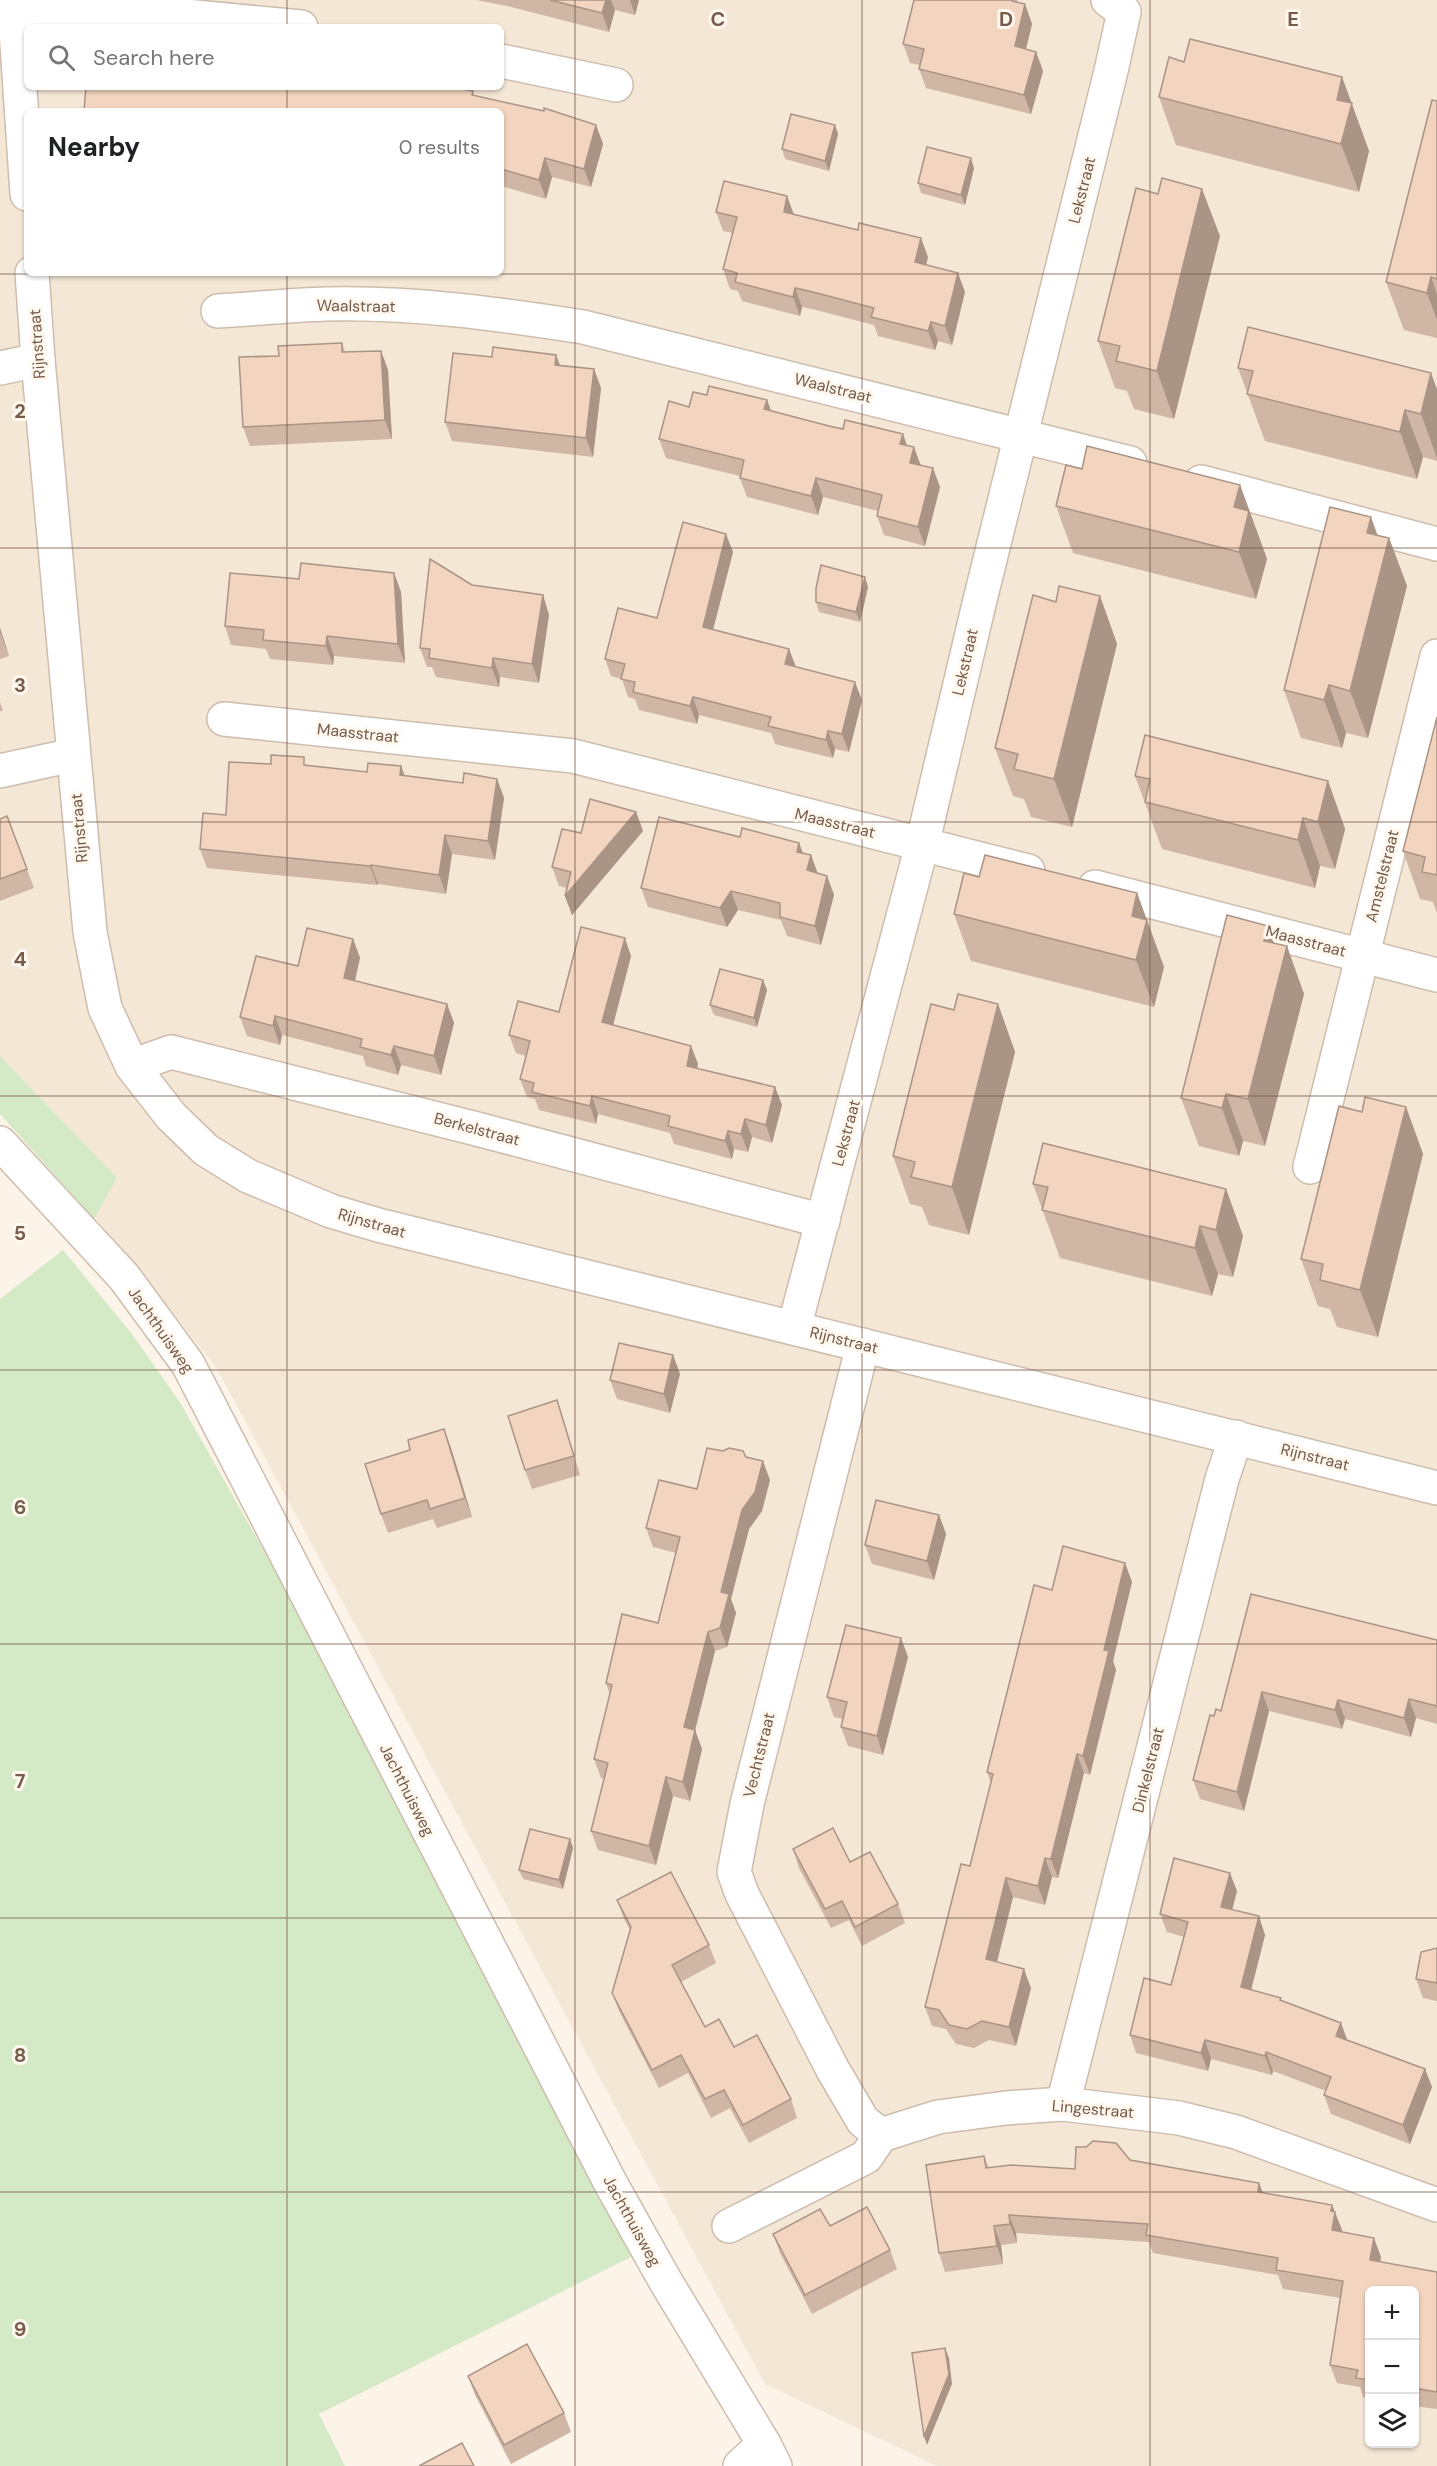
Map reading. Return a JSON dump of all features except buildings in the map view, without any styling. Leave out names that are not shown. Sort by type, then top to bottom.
[{"type":"street","name":"Lekstraat","points":[[794,1328],[922,845],[1108,83],[1119,4]]},
{"type":"street","points":[[24,161],[10,6],[102,8],[270,24]]},
{"type":"street","points":[[504,62],[616,85]]},
{"type":"street","name":"Rijnstraat","points":[[32,276],[90,932],[105,1008],[132,1066],[171,1116],[206,1150],[248,1176],[332,1211],[450,1244],[1437,1488]]},
{"type":"street","name":"Waalstraat","points":[[218,311],[328,304],[425,307],[517,316],[583,327],[1022,435],[1437,544]]},
{"type":"street","points":[[0,368],[38,360]]},
{"type":"street","name":"Amstelstraat","points":[[1310,1167],[1437,656]]},
{"type":"street","name":"Maasstraat","points":[[224,718],[573,756],[1437,975]]},
{"type":"street","points":[[0,771],[73,755]]},
{"type":"street","name":"Berkelstraat","points":[[132,1066],[171,1052],[477,1129],[823,1221]]},
{"type":"street","name":"Jachthuisweg","points":[[0,1143],[124,1277],[188,1364],[611,2184],[666,2282],[769,2455]]},
{"type":"street","name":"Vechtstraat","points":[[863,1345],[747,1804],[734,1872],[742,1894],[833,2070],[863,2121],[881,2135]]},
{"type":"street","name":"Dinkelstraat","points":[[1064,2104],[1219,1490],[1236,1437]]},
{"type":"street","name":"Lingestraat","points":[[881,2135],[938,2118],[1006,2108],[1064,2104],[1179,2118],[1236,2132],[1437,2205]]},
{"type":"street","points":[[729,2226],[866,2157],[881,2135]]},
{"type":"street","points":[[740,2466],[769,2455]]},
{"type":"shaded area","points":[[0,0],[1437,0],[1437,2466],[937,2466],[765,2384],[217,1369],[139,1269],[0,1107]]},
{"type":"green space","points":[[0,1056],[117,1178],[94,1219],[0,1114]]},
{"type":"green space","points":[[63,1250],[132,1334],[181,1404],[307,1627],[637,2254],[319,2414],[345,2466],[0,2466],[0,1299]]}]
